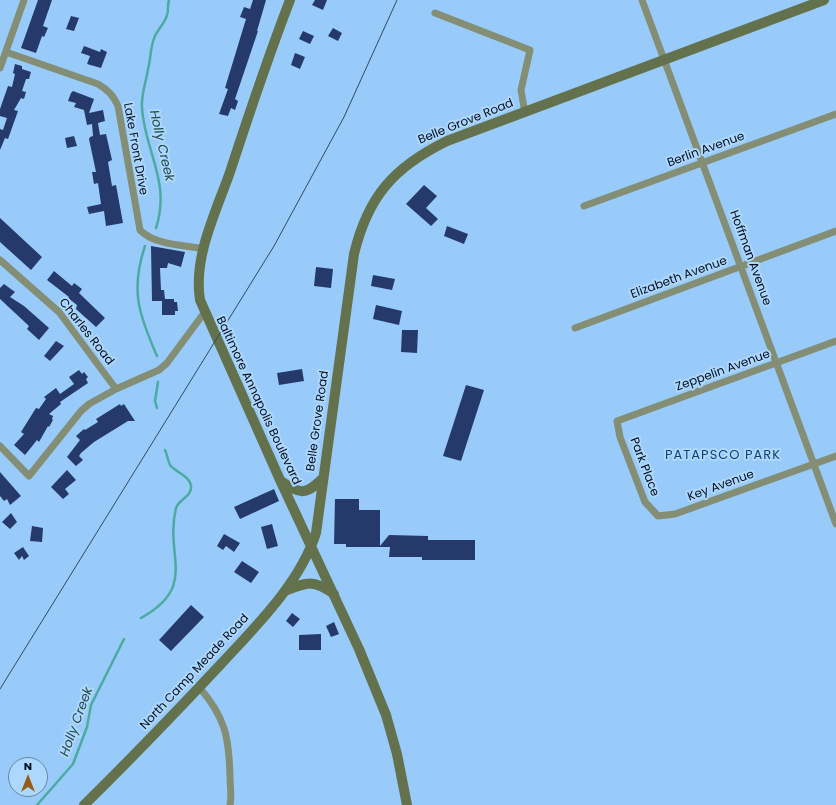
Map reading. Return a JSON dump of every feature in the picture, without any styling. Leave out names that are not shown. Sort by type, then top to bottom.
[{"type":"main road","name":"Baltimore Annapolis Boulevard","points":[[290,0],[257,90],[204,249],[197,285],[204,313],[280,480],[360,649],[386,715],[397,754],[407,805]]},
{"type":"main road","name":"Belle Grove Road","points":[[312,547],[316,533],[354,254],[367,214],[388,183],[404,166],[422,153],[448,141],[824,0]]},
{"type":"main road","points":[[280,480],[293,489],[306,492],[312,489],[323,478]]},
{"type":"main road","name":"North Camp Meade Road","points":[[84,805],[199,688],[257,625],[284,591],[312,547]]},
{"type":"main road","points":[[284,591],[306,583],[315,583],[335,594]]},
{"type":"street","points":[[0,68],[24,0]]},
{"type":"street","name":"Hoffman Avenue","points":[[642,0],[742,266],[836,524]]},
{"type":"street","points":[[435,13],[530,50],[521,90],[525,113]]},
{"type":"street","name":"Lake Front Drive","points":[[6,52],[98,84],[107,89],[114,96],[118,106],[136,220],[140,230],[146,237],[204,249]]},
{"type":"street","name":"Berlin Avenue","points":[[584,206],[836,114]]},
{"type":"street","name":"Elizabeth Avenue","points":[[575,328],[836,231]]},
{"type":"street","name":"Charles Road","points":[[0,260],[59,312],[116,389]]},
{"type":"street","points":[[0,446],[29,476],[81,411],[89,404],[116,389],[159,370],[167,363],[204,313]]},
{"type":"street","name":"Zeppelin Avenue","points":[[617,422],[836,341]]},
{"type":"street","name":"Park Place","points":[[617,422],[620,437],[645,502],[658,516]]},
{"type":"street","name":"Key Avenue","points":[[658,516],[675,514],[836,456]]},
{"type":"street","points":[[199,688],[213,703],[226,734],[229,749],[230,805]]},
{"type":"building","points":[[38,0],[52,0],[43,26],[48,28],[44,37],[42,36],[36,53],[21,48]]},
{"type":"building","points":[[253,0],[266,0],[258,31],[235,99],[238,101],[235,110],[231,108],[228,116],[219,114],[228,89],[225,88],[246,19],[240,17],[244,7],[250,9]]},
{"type":"building","points":[[315,0],[327,0],[323,10],[312,5]]},
{"type":"building","points":[[71,16],[79,18],[74,31],[66,29]]},
{"type":"building","points":[[333,28],[342,33],[338,41],[328,36]]},
{"type":"building","points":[[303,31],[314,36],[310,44],[299,39]]},
{"type":"building","points":[[84,46],[100,52],[101,49],[107,52],[101,68],[87,64],[90,56],[81,53]]},
{"type":"building","points":[[295,53],[305,57],[300,69],[291,65]]},
{"type":"building","points":[[15,64],[22,66],[22,69],[31,72],[29,79],[26,79],[22,91],[26,92],[24,99],[21,98],[14,110],[18,111],[8,139],[5,138],[0,150],[0,129],[3,130],[7,118],[0,116],[0,109],[8,86],[12,87],[15,74],[13,73]]},
{"type":"building","points":[[73,91],[94,99],[89,113],[103,110],[105,121],[98,123],[100,135],[106,134],[112,160],[108,162],[112,186],[116,185],[123,223],[106,226],[104,211],[89,214],[87,207],[101,204],[98,183],[94,184],[92,172],[96,172],[89,139],[93,136],[92,124],[87,125],[84,110],[74,107],[76,103],[68,101]]},
{"type":"building","points":[[74,136],[77,146],[67,148],[65,138]]},
{"type":"building","points":[[424,185],[437,196],[426,208],[438,219],[431,226],[406,204]]},
{"type":"building","points":[[0,218],[42,257],[31,270],[0,242]]},
{"type":"building","points":[[447,226],[468,234],[464,244],[444,236]]},
{"type":"building","points":[[151,246],[185,252],[181,267],[168,263],[167,268],[160,268],[161,290],[164,290],[165,299],[174,299],[174,302],[177,302],[178,311],[175,311],[175,315],[162,315],[162,301],[152,301]]},
{"type":"building","points":[[316,267],[333,269],[331,288],[314,286]]},
{"type":"building","points":[[54,271],[72,286],[74,283],[82,289],[79,293],[105,318],[96,327],[76,309],[77,305],[68,298],[69,297],[47,280]]},
{"type":"building","points":[[373,275],[395,279],[392,290],[371,286]]},
{"type":"building","points":[[4,284],[15,292],[10,297],[24,306],[49,328],[39,340],[27,329],[29,326],[0,299],[0,288]]},
{"type":"building","points":[[376,305],[402,311],[399,325],[373,319]]},
{"type":"building","points":[[402,330],[418,330],[417,353],[401,352]]},
{"type":"building","points":[[56,341],[64,346],[50,361],[44,356]]},
{"type":"building","points":[[302,369],[304,381],[279,385],[277,373]]},
{"type":"building","points":[[79,370],[82,374],[84,372],[88,377],[86,379],[88,383],[60,402],[61,404],[49,414],[53,416],[53,420],[49,427],[48,426],[39,442],[37,440],[25,455],[14,445],[24,434],[21,432],[36,408],[39,409],[46,399],[44,397],[56,388],[60,394],[74,384],[69,377]]},
{"type":"building","points":[[466,385],[484,390],[461,461],[443,456]]},
{"type":"building","points":[[120,404],[121,406],[124,404],[135,421],[128,421],[94,442],[81,453],[79,456],[83,460],[76,466],[67,457],[80,440],[76,436],[84,429],[85,430],[98,422],[96,419]]},
{"type":"building","points":[[67,470],[76,480],[65,489],[69,494],[63,499],[51,487]]},
{"type":"building","points":[[0,472],[21,496],[10,505],[7,499],[4,501],[0,496]]},
{"type":"building","points":[[274,489],[279,501],[240,519],[234,507]]},
{"type":"building","points":[[335,499],[359,499],[359,510],[380,510],[380,546],[389,535],[428,536],[428,540],[475,540],[475,560],[422,560],[422,557],[389,557],[390,547],[346,547],[346,544],[334,544]]},
{"type":"building","points":[[11,513],[17,522],[10,529],[2,522]]},
{"type":"building","points":[[272,524],[278,546],[267,549],[261,527]]},
{"type":"building","points":[[32,526],[43,528],[42,542],[30,541]]},
{"type":"building","points":[[224,534],[240,543],[234,552],[226,546],[223,550],[217,546]]},
{"type":"building","points":[[23,547],[29,556],[24,560],[22,556],[19,560],[14,553]]},
{"type":"building","points":[[242,561],[259,572],[251,583],[234,572]]},
{"type":"building","points":[[191,605],[204,617],[171,651],[159,640]]},
{"type":"building","points":[[292,613],[300,619],[293,627],[286,621]]},
{"type":"building","points":[[334,622],[339,634],[331,637],[326,626]]},
{"type":"building","points":[[321,634],[321,650],[299,650],[299,635]]},
{"type":"waterway","name":"Holly Creek","points":[[156,228],[160,211],[161,196],[156,167],[144,124],[142,103],[153,40],[166,18],[169,0]]},
{"type":"waterway","name":"Holly Creek","points":[[145,246],[140,262],[137,289],[141,315],[157,356]]},
{"type":"waterway","name":"Holly Creek","points":[[157,408],[155,401],[158,382]]},
{"type":"waterway","name":"Holly Creek","points":[[141,618],[159,606],[169,594],[174,582],[176,569],[173,525],[176,508],[191,490],[188,479],[170,465],[165,450]]},
{"type":"waterway","name":"Holly Creek","points":[[37,805],[73,764],[87,727],[91,705],[124,639]]},
{"type":"tram line","points":[[0,689],[274,246],[344,117],[397,0]]},
{"type":"district","name":"PATAPSCO PARK","points":[[723,456]]}]
